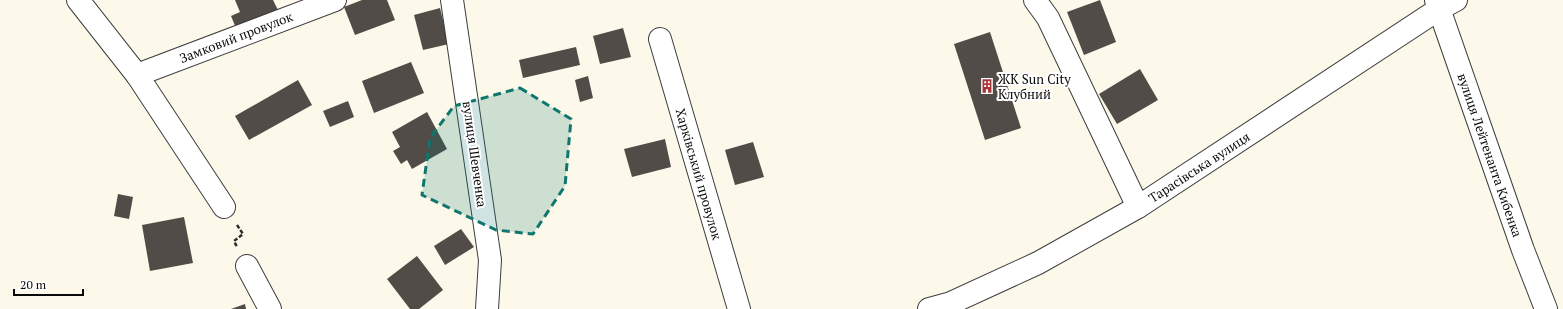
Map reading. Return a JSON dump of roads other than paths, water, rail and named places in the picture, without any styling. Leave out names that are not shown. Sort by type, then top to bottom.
[{"type":"street","points":[[78,0],[137,75],[224,207]]},
{"type":"street","name":"Замковий провулок","points":[[137,75],[335,0]]},
{"type":"street","name":"вулиця Шевченка","points":[[452,0],[490,260],[487,309]]},
{"type":"street","points":[[1035,0],[1048,18],[1138,207]]},
{"type":"street","name":"Тарасівська вулиця","points":[[929,309],[951,302],[1038,263],[1138,207],[1444,3]]},
{"type":"street","name":"вулиця Лейтенанта Кибенка","points":[[1444,3],[1520,243],[1546,309]]},
{"type":"street","name":"Харківський провулок","points":[[660,39],[739,309]]},
{"type":"street","points":[[247,266],[270,309]]},
{"type":"place","name":"ЖК Sun City Клубний","points":[[987,86]]}]
